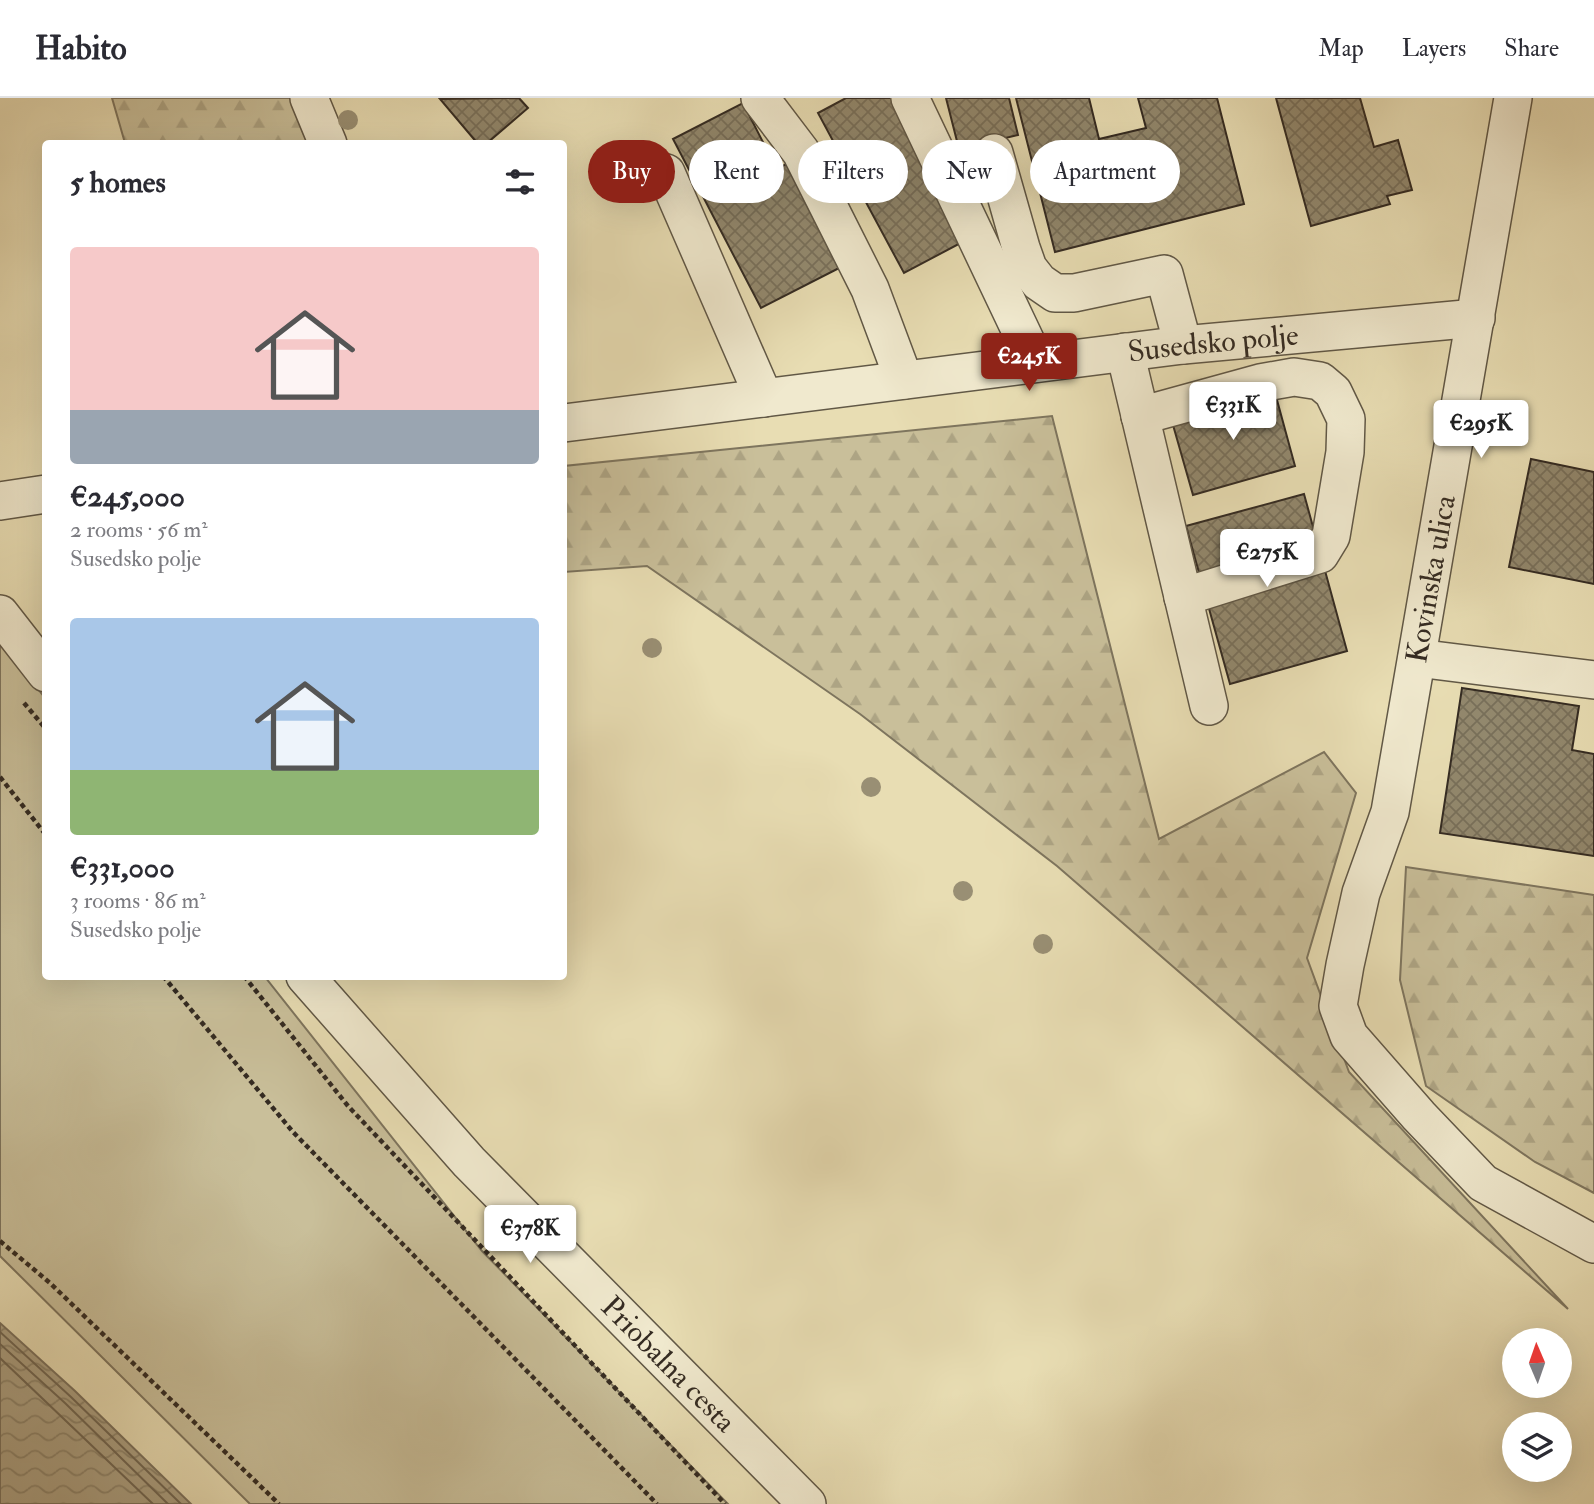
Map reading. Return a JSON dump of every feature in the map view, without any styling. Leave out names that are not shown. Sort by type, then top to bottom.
[{"type":"street","points":[[310,98],[326,140]]},
{"type":"street","points":[[910,98],[1036,363]]},
{"type":"street","name":"Kovinska ulica","points":[[1513,98],[1390,812],[1361,893],[1338,1006],[1349,1036],[1419,1116],[1483,1183],[1594,1244]]},
{"type":"street","points":[[784,100],[801,152],[870,289],[904,380]]},
{"type":"street","points":[[675,194],[764,398]]},
{"type":"street","points":[[1009,203],[1028,268],[1039,282],[1055,293],[1074,293],[1164,274],[1183,345]]},
{"type":"street","name":"Susedsko polje","points":[[568,416],[764,398],[1183,345],[1476,318]]},
{"type":"street","points":[[1125,352],[1209,706]]},
{"type":"street","points":[[1140,416],[1260,383],[1294,377],[1320,381],[1334,392],[1346,419],[1345,452],[1331,536],[1320,554],[1183,597]]},
{"type":"street","points":[[0,501],[42,495]]},
{"type":"street","points":[[0,614],[42,668]]},
{"type":"street","points":[[1417,658],[1594,680]]},
{"type":"street","name":"Priobalna cesta","points":[[308,980],[469,1162],[807,1504]]},
{"type":"path","points":[[0,777],[42,830]]},
{"type":"path","points":[[166,980],[293,1132],[657,1504]]},
{"type":"path","points":[[247,980],[348,1106],[725,1504]]},
{"type":"path","points":[[0,1241],[50,1283],[279,1504]]},
{"type":"green space","points":[[112,98],[304,98],[316,140],[124,140]]},
{"type":"green space","points":[[1052,416],[1159,839],[1324,752],[1356,793],[1307,958],[1349,1072],[1568,1309],[1057,866],[860,714],[647,566],[567,572],[567,466]]},
{"type":"green space","points":[[0,641],[42,694],[42,980],[267,980],[482,1251],[728,1504],[250,1504],[0,1256]]},
{"type":"green space","points":[[1406,867],[1594,895],[1594,1193],[1535,1162],[1426,1086],[1400,980]]},
{"type":"water","points":[[0,1323],[75,1391],[191,1504],[0,1504]]},
{"type":"building","points":[[519,98],[528,108],[491,140],[475,140],[440,99]]},
{"type":"building","points":[[846,98],[894,98],[922,150],[922,203],[951,203],[970,238],[904,273],[866,203],[908,203],[908,140],[833,140],[818,113]]},
{"type":"building","points":[[946,98],[1009,98],[1018,135],[997,140],[957,140]]},
{"type":"building","points":[[1016,98],[1089,98],[1099,139],[1146,128],[1138,98],[1217,98],[1244,204],[1055,252],[1043,203],[1180,203],[1180,140],[1030,140],[1030,153]]},
{"type":"building","points":[[1276,98],[1360,98],[1374,147],[1398,140],[1412,190],[1387,196],[1390,204],[1311,226]]},
{"type":"building","points":[[743,103],[762,140],[689,140],[689,170],[673,139]]},
{"type":"building","points":[[794,160],[798,168],[798,203],[816,203],[847,264],[761,308],[706,203],[784,203],[784,165]]},
{"type":"building","points":[[1274,389],[1295,466],[1193,495],[1171,418]]},
{"type":"building","points":[[1531,459],[1594,472],[1594,584],[1509,567]]},
{"type":"building","points":[[1304,494],[1347,651],[1230,684],[1186,526]]},
{"type":"building","points":[[1462,688],[1579,706],[1572,750],[1594,754],[1594,856],[1440,833]]}]
